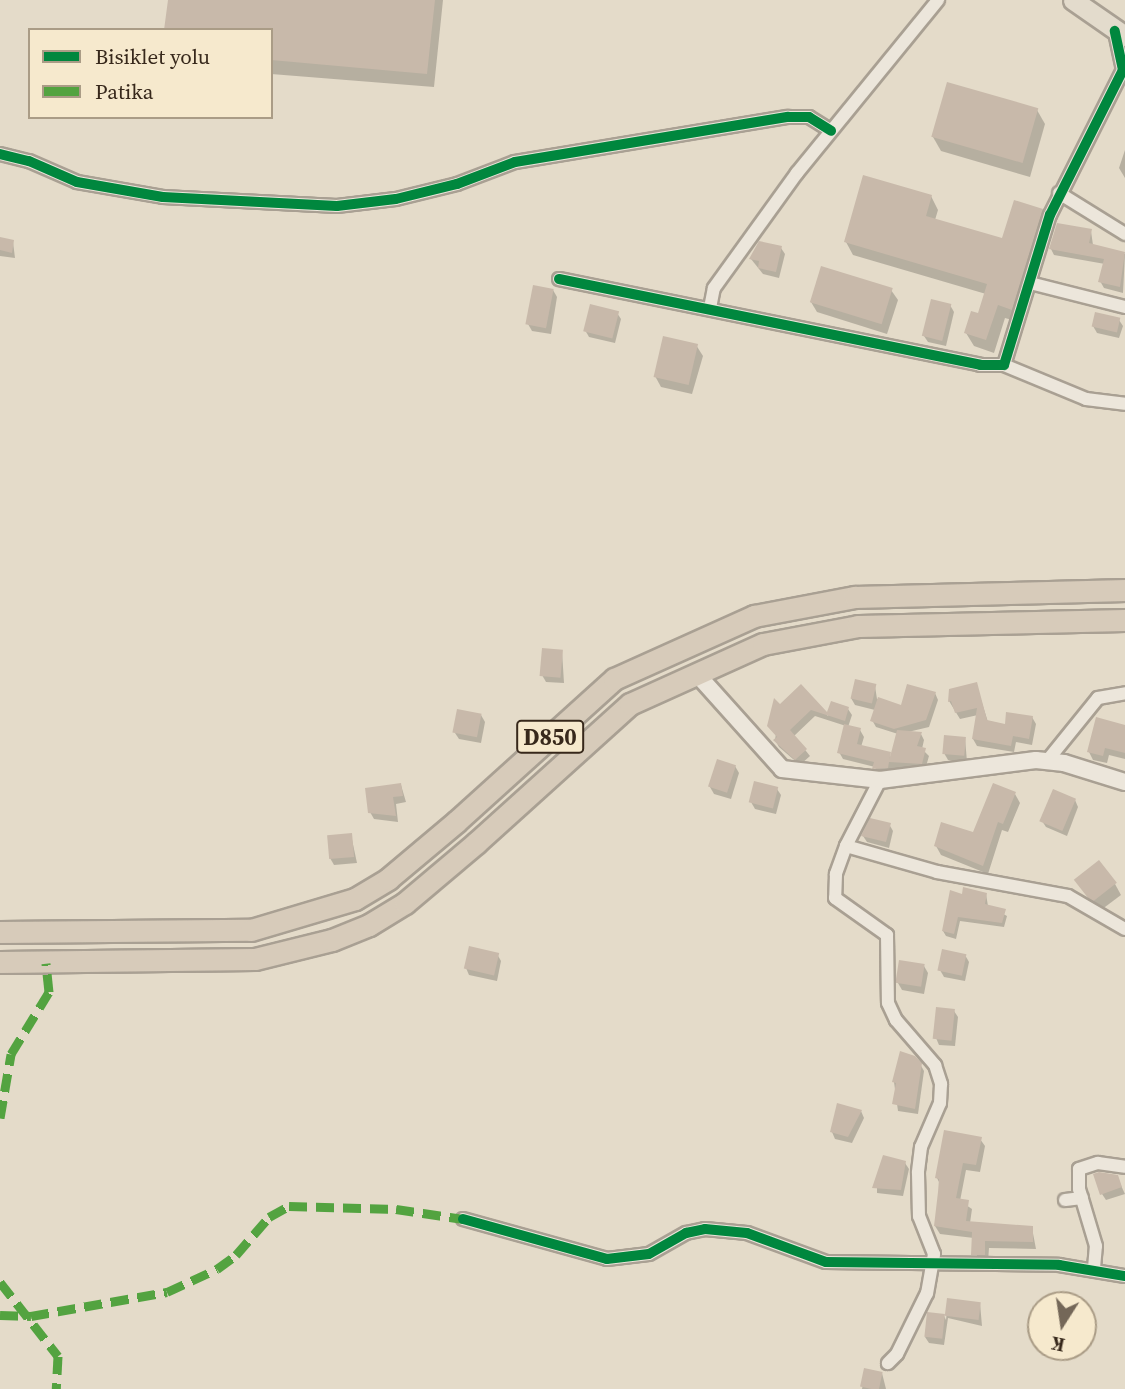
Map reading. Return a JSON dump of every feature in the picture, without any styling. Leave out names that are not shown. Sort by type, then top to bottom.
[{"type":"highway","name":"D850","points":[[0,932],[251,930],[355,899],[388,879],[457,821],[614,679],[754,616],[855,597],[1125,590]]},
{"type":"highway","name":"D850","points":[[0,962],[255,959],[332,940],[369,925],[405,903],[477,843],[630,704],[763,644],[858,626],[1125,620]]},
{"type":"main road","points":[[1073,0],[1120,34]]},
{"type":"street","points":[[710,307],[714,288],[831,131],[938,0]]},
{"type":"street","points":[[1004,365],[1059,193],[1123,70],[1120,34]]},
{"type":"street","points":[[0,154],[29,161],[77,182],[163,197],[337,206],[396,199],[457,184],[526,160],[788,117],[809,117],[831,131]]},
{"type":"street","points":[[1059,193],[1125,234]]},
{"type":"street","points":[[559,279],[710,307],[980,365],[1004,365],[1086,399],[1125,404]]},
{"type":"street","points":[[1030,283],[1125,307]]},
{"type":"street","points":[[696,673],[782,769],[880,780],[923,778],[988,764],[1047,761],[1125,782]]},
{"type":"street","points":[[1047,761],[1098,698],[1125,692]]},
{"type":"street","points":[[880,780],[846,846],[836,874],[835,898],[887,935],[888,1003],[896,1020],[935,1065],[942,1084],[940,1103],[921,1147],[918,1173],[919,1216],[934,1254],[927,1293],[897,1354],[888,1363]]},
{"type":"street","points":[[846,846],[937,872],[1068,895],[1125,929]]},
{"type":"street","points":[[1094,1268],[1097,1246],[1082,1198],[1079,1169],[1098,1163],[1125,1167]]},
{"type":"street","points":[[1065,1200],[1082,1198]]},
{"type":"street","points":[[463,1219],[607,1259],[649,1254],[687,1233],[705,1229],[747,1233],[804,1258],[827,1262],[932,1265],[1012,1263],[1094,1268],[1125,1276]]},
{"type":"building","points":[[168,0],[435,0],[427,74],[273,60],[273,28],[164,28]]},
{"type":"building","points":[[947,82],[1038,108],[1023,163],[931,137]]},
{"type":"building","points":[[863,175],[932,195],[926,216],[1002,238],[1014,200],[1043,209],[1012,310],[998,305],[986,340],[964,333],[971,311],[978,313],[987,284],[844,242]]},
{"type":"building","points":[[1057,223],[1092,229],[1089,243],[1125,252],[1120,287],[1098,282],[1104,259],[1049,249]]},
{"type":"building","points":[[0,237],[14,240],[12,253],[0,250]]},
{"type":"building","points":[[759,241],[782,246],[776,272],[758,268],[759,261],[749,259]]},
{"type":"building","points":[[821,266],[893,288],[882,324],[810,302]]},
{"type":"building","points":[[533,285],[554,289],[546,328],[525,324]]},
{"type":"building","points":[[931,299],[951,304],[942,341],[922,336]]},
{"type":"building","points":[[590,304],[619,311],[612,338],[583,331]]},
{"type":"building","points":[[1095,312],[1120,318],[1117,332],[1092,327]]},
{"type":"building","points":[[663,336],[698,344],[689,385],[654,377]]},
{"type":"building","points":[[542,648],[563,650],[560,678],[540,676]]},
{"type":"building","points":[[855,679],[876,684],[872,703],[851,698]]},
{"type":"building","points":[[977,682],[987,720],[1005,724],[1006,712],[1033,716],[1029,739],[1013,736],[1011,746],[972,739],[977,708],[955,713],[951,701],[948,702],[949,689]]},
{"type":"building","points":[[801,684],[827,712],[831,701],[849,707],[845,721],[811,710],[790,730],[807,749],[795,760],[773,740],[777,737],[767,726],[774,698],[780,704]]},
{"type":"building","points":[[907,684],[936,692],[926,720],[894,729],[870,721],[878,697],[901,705]]},
{"type":"building","points":[[457,709],[482,714],[477,737],[452,733]]},
{"type":"building","points":[[1096,717],[1125,725],[1125,753],[1105,748],[1103,756],[1087,752]]},
{"type":"building","points":[[844,724],[861,728],[857,744],[891,752],[889,761],[897,730],[922,732],[917,746],[926,748],[922,764],[889,762],[888,768],[872,769],[874,762],[837,753]]},
{"type":"building","points":[[944,735],[966,737],[964,756],[942,754]]},
{"type":"building","points":[[717,759],[736,765],[727,793],[708,787]]},
{"type":"building","points":[[754,781],[778,787],[773,808],[749,802]]},
{"type":"building","points":[[401,783],[403,796],[393,797],[396,816],[368,813],[365,788]]},
{"type":"building","points":[[993,783],[1016,792],[1003,824],[998,822],[983,866],[934,846],[941,822],[973,832]]},
{"type":"building","points":[[1053,789],[1076,799],[1062,831],[1039,821]]},
{"type":"building","points":[[870,818],[891,823],[886,842],[861,836]]},
{"type":"building","points":[[352,833],[354,857],[329,859],[327,835]]},
{"type":"building","points":[[1099,860],[1117,883],[1092,903],[1074,880]]},
{"type":"building","points":[[963,887],[987,893],[985,904],[1006,909],[1002,923],[958,917],[954,934],[942,931],[950,890],[962,894]]},
{"type":"building","points":[[469,946],[499,953],[494,975],[464,968]]},
{"type":"building","points":[[942,949],[966,954],[962,976],[937,971]]},
{"type":"building","points":[[899,960],[925,964],[921,987],[895,983]]},
{"type":"building","points":[[936,1007],[955,1009],[952,1041],[933,1039]]},
{"type":"building","points":[[900,1051],[915,1056],[922,1063],[915,1109],[892,1104],[896,1083],[892,1082]]},
{"type":"building","points":[[837,1103],[862,1110],[848,1137],[830,1132]]},
{"type":"building","points":[[944,1130],[982,1137],[976,1165],[963,1163],[956,1198],[969,1200],[966,1221],[1033,1226],[1033,1242],[985,1241],[985,1255],[971,1255],[972,1232],[934,1226],[939,1179],[935,1178]]},
{"type":"building","points":[[883,1155],[906,1161],[901,1190],[872,1188]]},
{"type":"building","points":[[1099,1172],[1118,1175],[1122,1187],[1100,1195],[1093,1174]]},
{"type":"building","points":[[947,1298],[981,1302],[979,1320],[945,1316]]},
{"type":"building","points":[[927,1312],[945,1314],[942,1339],[924,1337]]},
{"type":"building","points":[[864,1368],[883,1372],[879,1389],[860,1387]]},
{"type":"marked path","points":[[0,1118],[11,1054],[49,992],[46,963]]},
{"type":"marked path","points":[[0,1315],[31,1316],[167,1292],[217,1269],[236,1255],[269,1217],[289,1206],[396,1209],[463,1219]]},
{"type":"marked path","points":[[0,1282],[58,1356],[56,1389]]},
{"type":"cycle path","points":[[559,279],[980,365],[1004,365],[1050,215],[1123,70],[1115,31]]},
{"type":"cycle path","points":[[0,154],[29,161],[77,182],[163,197],[337,206],[396,199],[457,184],[515,162],[788,117],[809,117],[831,131]]},
{"type":"cycle path","points":[[463,1219],[607,1259],[649,1254],[686,1233],[705,1229],[747,1233],[826,1262],[1059,1265],[1125,1276]]}]
